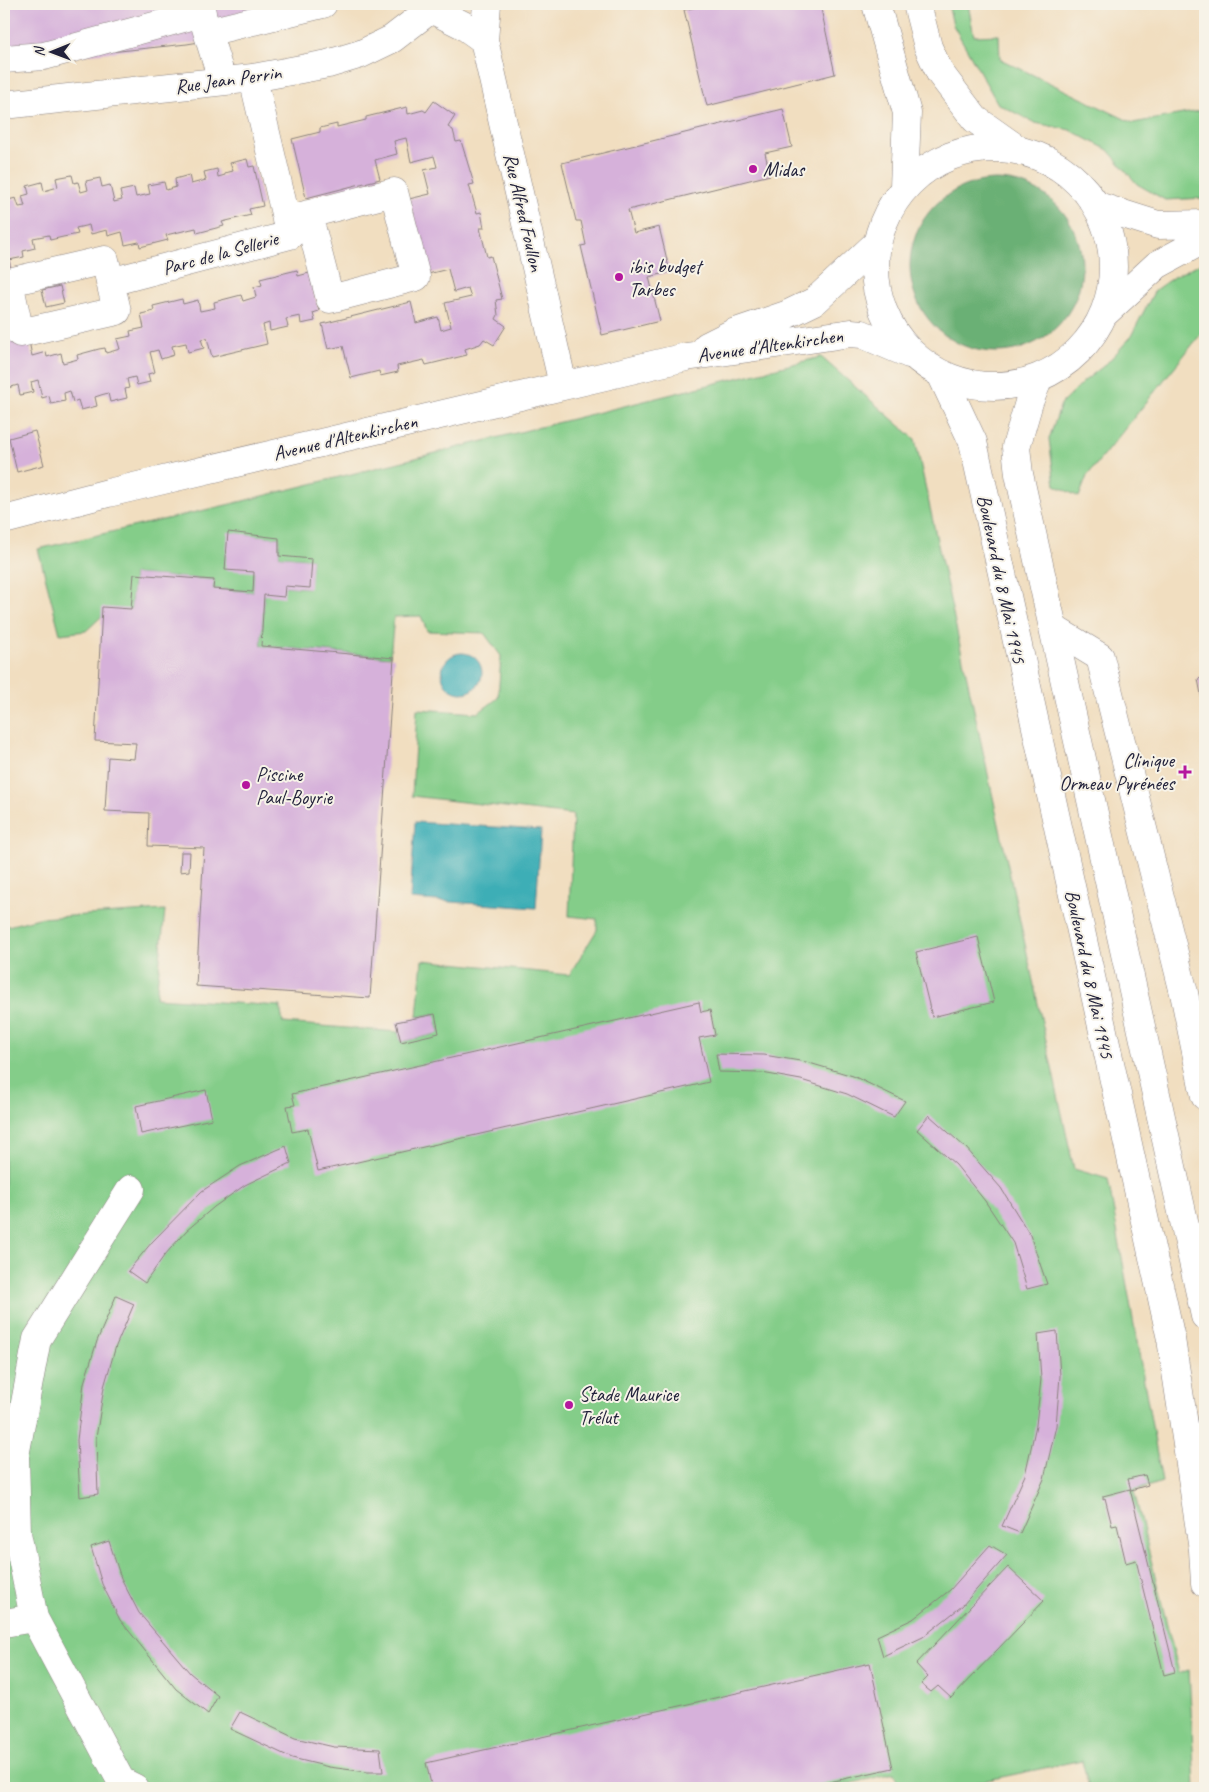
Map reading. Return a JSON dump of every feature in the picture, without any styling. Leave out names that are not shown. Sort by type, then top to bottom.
[{"type":"main road","points":[[4,59],[44,56],[203,16],[323,4]]},
{"type":"main road","name":"Rue Alfred Foullon","points":[[488,4],[484,40],[563,385]]},
{"type":"main road","points":[[876,4],[907,113],[904,187]]},
{"type":"main road","points":[[917,4],[928,47],[940,73],[975,118],[1016,148],[1048,159],[1077,179],[1098,206],[1111,241],[1114,277],[1105,313]]},
{"type":"main road","points":[[433,6],[484,40]]},
{"type":"main road","name":"Rue Jean Perrin","points":[[4,105],[252,78],[328,64],[361,54],[392,39],[433,6]]},
{"type":"main road","points":[[203,16],[222,80]]},
{"type":"main road","name":"Parc de la Sellerie","points":[[110,282],[290,235],[297,217],[252,78]]},
{"type":"main road","points":[[909,354],[884,312],[875,276],[874,246],[888,211],[904,187],[936,161],[974,148],[1016,148]]},
{"type":"main road","points":[[394,192],[416,277],[330,298],[297,217],[394,192]]},
{"type":"main road","points":[[1098,206],[1158,225],[1205,224]]},
{"type":"main road","points":[[1105,313],[1157,265],[1205,239]]},
{"type":"main road","name":"Avenue d'Altenkirchen","points":[[686,357],[733,333],[786,315],[815,301],[874,246]]},
{"type":"main road","name":"Avenue d'Altenkirchen","points":[[4,520],[117,490],[686,357],[851,333],[862,334],[909,354],[941,374],[973,385],[1007,386],[1039,378],[1067,362],[1089,340],[1105,313]]},
{"type":"main road","name":"Boulevard du 8 Mai 1945","points":[[941,374],[972,442],[1171,1339],[1203,1550],[1205,1583]]},
{"type":"main road","name":"Boulevard du 8 Mai 1945","points":[[1039,378],[1029,402],[1016,448],[1019,474],[1205,1316]]},
{"type":"main road","points":[[1054,629],[1100,657],[1184,994],[1205,1096]]},
{"type":"main road","points":[[131,1189],[37,1339],[15,1456],[17,1533],[34,1618],[121,1780],[135,1788]]},
{"type":"main road","points":[[4,1623],[34,1618]]},
{"type":"green space","points":[[948,4],[968,4],[974,36],[999,35],[1000,59],[1133,123],[1205,110],[1205,198],[1165,200],[1137,184],[1108,150],[1070,130],[1035,123],[998,104],[953,25]]},
{"type":"green space","points":[[988,180],[1004,180],[1029,186],[1037,190],[1051,199],[1063,211],[1076,233],[1082,266],[1076,299],[1063,321],[1051,333],[1029,346],[1004,352],[988,352],[963,346],[955,342],[941,333],[929,321],[916,299],[910,274],[910,258],[916,233],[920,225],[929,211],[941,199],[963,186]]},
{"type":"green space","points":[[1205,261],[1205,329],[1087,476],[1079,497],[1055,485],[1049,439],[1061,404],[1083,382],[1106,364],[1130,338],[1155,290],[1175,276]]},
{"type":"green space","points":[[821,357],[915,439],[1074,1169],[1108,1179],[1162,1482],[1134,1491],[1179,1673],[1189,1670],[1195,1788],[1089,1788],[1082,1760],[950,1788],[900,1788],[894,1773],[832,1788],[4,1788],[4,927],[39,918],[165,910],[156,998],[280,1006],[283,1023],[398,1032],[401,1042],[439,1033],[435,1014],[417,1017],[422,960],[569,975],[597,930],[597,919],[569,916],[573,815],[412,796],[417,709],[478,713],[498,698],[501,656],[484,633],[427,631],[421,616],[394,617],[390,657],[261,646],[264,595],[285,586],[309,588],[312,559],[279,556],[279,538],[229,533],[254,572],[253,592],[213,589],[214,580],[134,574],[131,609],[102,616],[86,631],[60,634],[38,549],[235,503]]},
{"type":"water","points":[[466,653],[473,656],[479,662],[482,673],[481,681],[473,690],[466,693],[458,693],[451,690],[443,681],[442,669],[445,662],[454,654]]},
{"type":"water","points":[[415,822],[541,830],[536,908],[410,899]]},
{"type":"building","points":[[4,4],[340,4],[236,36],[187,44],[4,63]]},
{"type":"building","points":[[709,4],[820,4],[835,74],[707,106],[684,10]]},
{"type":"building","points":[[434,101],[455,116],[448,127],[453,130],[456,142],[461,141],[474,184],[469,185],[477,213],[481,212],[484,228],[480,228],[487,257],[491,256],[502,299],[496,300],[498,315],[496,319],[506,326],[494,345],[484,339],[480,344],[465,349],[467,355],[426,365],[424,360],[397,366],[398,372],[380,376],[379,371],[351,378],[343,346],[328,349],[322,324],[411,302],[416,323],[438,317],[441,330],[451,327],[445,303],[471,297],[468,288],[454,292],[448,269],[428,274],[409,199],[430,194],[424,170],[437,167],[434,156],[411,162],[406,138],[394,141],[397,154],[375,160],[380,179],[306,198],[292,139],[320,132],[320,128],[337,124],[337,127],[366,120],[366,117],[407,107],[408,114],[423,110],[426,112]]},
{"type":"building","points":[[783,109],[792,147],[765,153],[770,175],[628,210],[634,233],[659,227],[670,272],[649,277],[660,321],[602,335],[581,246],[586,245],[581,221],[576,221],[562,163]]},
{"type":"building","points":[[247,159],[249,167],[254,166],[263,206],[249,209],[251,215],[222,222],[224,226],[197,233],[196,228],[166,235],[168,240],[140,247],[139,242],[125,245],[122,232],[108,236],[107,230],[91,234],[89,225],[76,228],[78,234],[50,240],[49,235],[33,238],[35,248],[23,251],[24,257],[9,260],[12,273],[4,275],[4,201],[16,198],[19,207],[25,206],[22,196],[29,194],[27,186],[42,182],[44,191],[58,187],[56,178],[72,175],[74,183],[78,182],[81,192],[88,190],[86,181],[100,178],[102,187],[110,185],[114,202],[122,200],[120,191],[134,188],[136,197],[150,194],[148,185],[164,182],[166,190],[176,187],[175,179],[189,175],[191,184],[206,180],[204,172],[217,169],[218,177],[225,175],[225,173],[233,171],[230,163]]},
{"type":"building","points":[[297,270],[298,276],[309,273],[319,311],[313,313],[315,321],[301,324],[300,316],[286,319],[288,327],[270,331],[269,323],[263,325],[267,344],[212,357],[207,338],[201,339],[204,348],[188,352],[186,343],[172,346],[174,355],[161,359],[158,350],[150,352],[155,372],[148,374],[150,382],[137,385],[135,377],[127,379],[129,388],[125,389],[127,398],[110,402],[108,393],[95,397],[97,406],[81,410],[78,400],[73,402],[70,391],[64,393],[65,401],[51,404],[49,396],[42,398],[38,380],[31,382],[33,392],[20,395],[18,385],[4,389],[4,342],[15,340],[29,341],[32,356],[46,352],[47,357],[61,353],[63,363],[78,359],[77,355],[99,349],[105,348],[106,353],[120,349],[117,339],[131,336],[130,331],[144,328],[141,314],[154,311],[153,306],[182,299],[183,304],[198,300],[200,311],[215,308],[214,302],[241,295],[243,301],[256,297],[254,287],[262,285],[260,279]]},
{"type":"building","points":[[60,286],[64,303],[46,307],[42,290]]},
{"type":"building","points":[[35,431],[44,465],[17,472],[9,438]]},
{"type":"building","name":"Piscine Paul-Boyrie","points":[[228,532],[279,538],[279,556],[312,559],[310,588],[285,586],[284,597],[264,595],[261,646],[394,658],[370,998],[196,986],[204,848],[148,846],[149,813],[105,811],[108,757],[134,759],[136,743],[95,741],[102,607],[131,609],[134,574],[214,580],[213,589],[253,592],[254,572],[225,570]]},
{"type":"building","points":[[1205,677],[1205,710],[1204,710],[1198,679]]},
{"type":"building","points":[[181,852],[190,852],[189,871],[180,872]]},
{"type":"building","points":[[978,937],[994,1002],[932,1017],[916,952]]},
{"type":"building","points":[[699,1002],[701,1012],[710,1010],[715,1035],[699,1038],[709,1082],[318,1171],[308,1129],[292,1132],[287,1106],[295,1105],[292,1094]]},
{"type":"building","points":[[435,1014],[439,1033],[401,1042],[396,1022]]},
{"type":"building","points":[[716,1054],[764,1055],[806,1062],[853,1076],[905,1101],[894,1117],[847,1094],[801,1080],[762,1073],[719,1072]]},
{"type":"building","points":[[206,1090],[212,1119],[141,1134],[136,1106]]},
{"type":"building","points":[[929,1115],[966,1148],[1001,1188],[1030,1235],[1047,1284],[1027,1289],[1013,1243],[985,1201],[956,1165],[917,1130]]},
{"type":"building","points":[[286,1146],[291,1163],[245,1185],[214,1207],[186,1231],[164,1256],[145,1283],[128,1271],[152,1242],[202,1191],[240,1166]]},
{"type":"building","points":[[116,1296],[134,1304],[116,1346],[104,1387],[96,1438],[98,1494],[80,1497],[77,1440],[84,1383],[97,1341]]},
{"type":"building","points":[[1057,1331],[1060,1376],[1056,1426],[1044,1479],[1020,1533],[1002,1526],[1025,1475],[1036,1425],[1041,1379],[1038,1334]]},
{"type":"building","points":[[1145,1475],[1148,1485],[1131,1490],[1128,1479]]},
{"type":"building","points":[[1130,1489],[1175,1672],[1164,1675],[1136,1560],[1126,1563],[1117,1525],[1112,1526],[1105,1498],[1103,1499],[1103,1496]]},
{"type":"building","points":[[109,1541],[121,1578],[139,1613],[190,1673],[218,1696],[208,1714],[176,1689],[120,1620],[102,1584],[91,1547]]},
{"type":"building","points":[[990,1545],[1007,1555],[962,1606],[923,1637],[883,1656],[877,1636],[913,1619],[950,1590]]},
{"type":"building","points":[[1008,1567],[1044,1601],[951,1698],[938,1686],[931,1692],[921,1684],[928,1677],[916,1664]]},
{"type":"building","points":[[870,1663],[893,1768],[803,1788],[432,1788],[426,1763]]},
{"type":"building","points":[[240,1712],[295,1738],[334,1747],[380,1749],[383,1772],[329,1767],[292,1758],[230,1729]]},
{"type":"place","name":"Midas","points":[[753,169]]},
{"type":"place","name":"ibis budget Tarbes","points":[[619,277]]},
{"type":"place","name":"Clinique Ormeau Pyrénées","points":[[1185,772]]},
{"type":"place","name":"Piscine Paul-Boyrie","points":[[246,785]]},
{"type":"place","name":"Stade Maurice Trélut","points":[[569,1405]]}]
